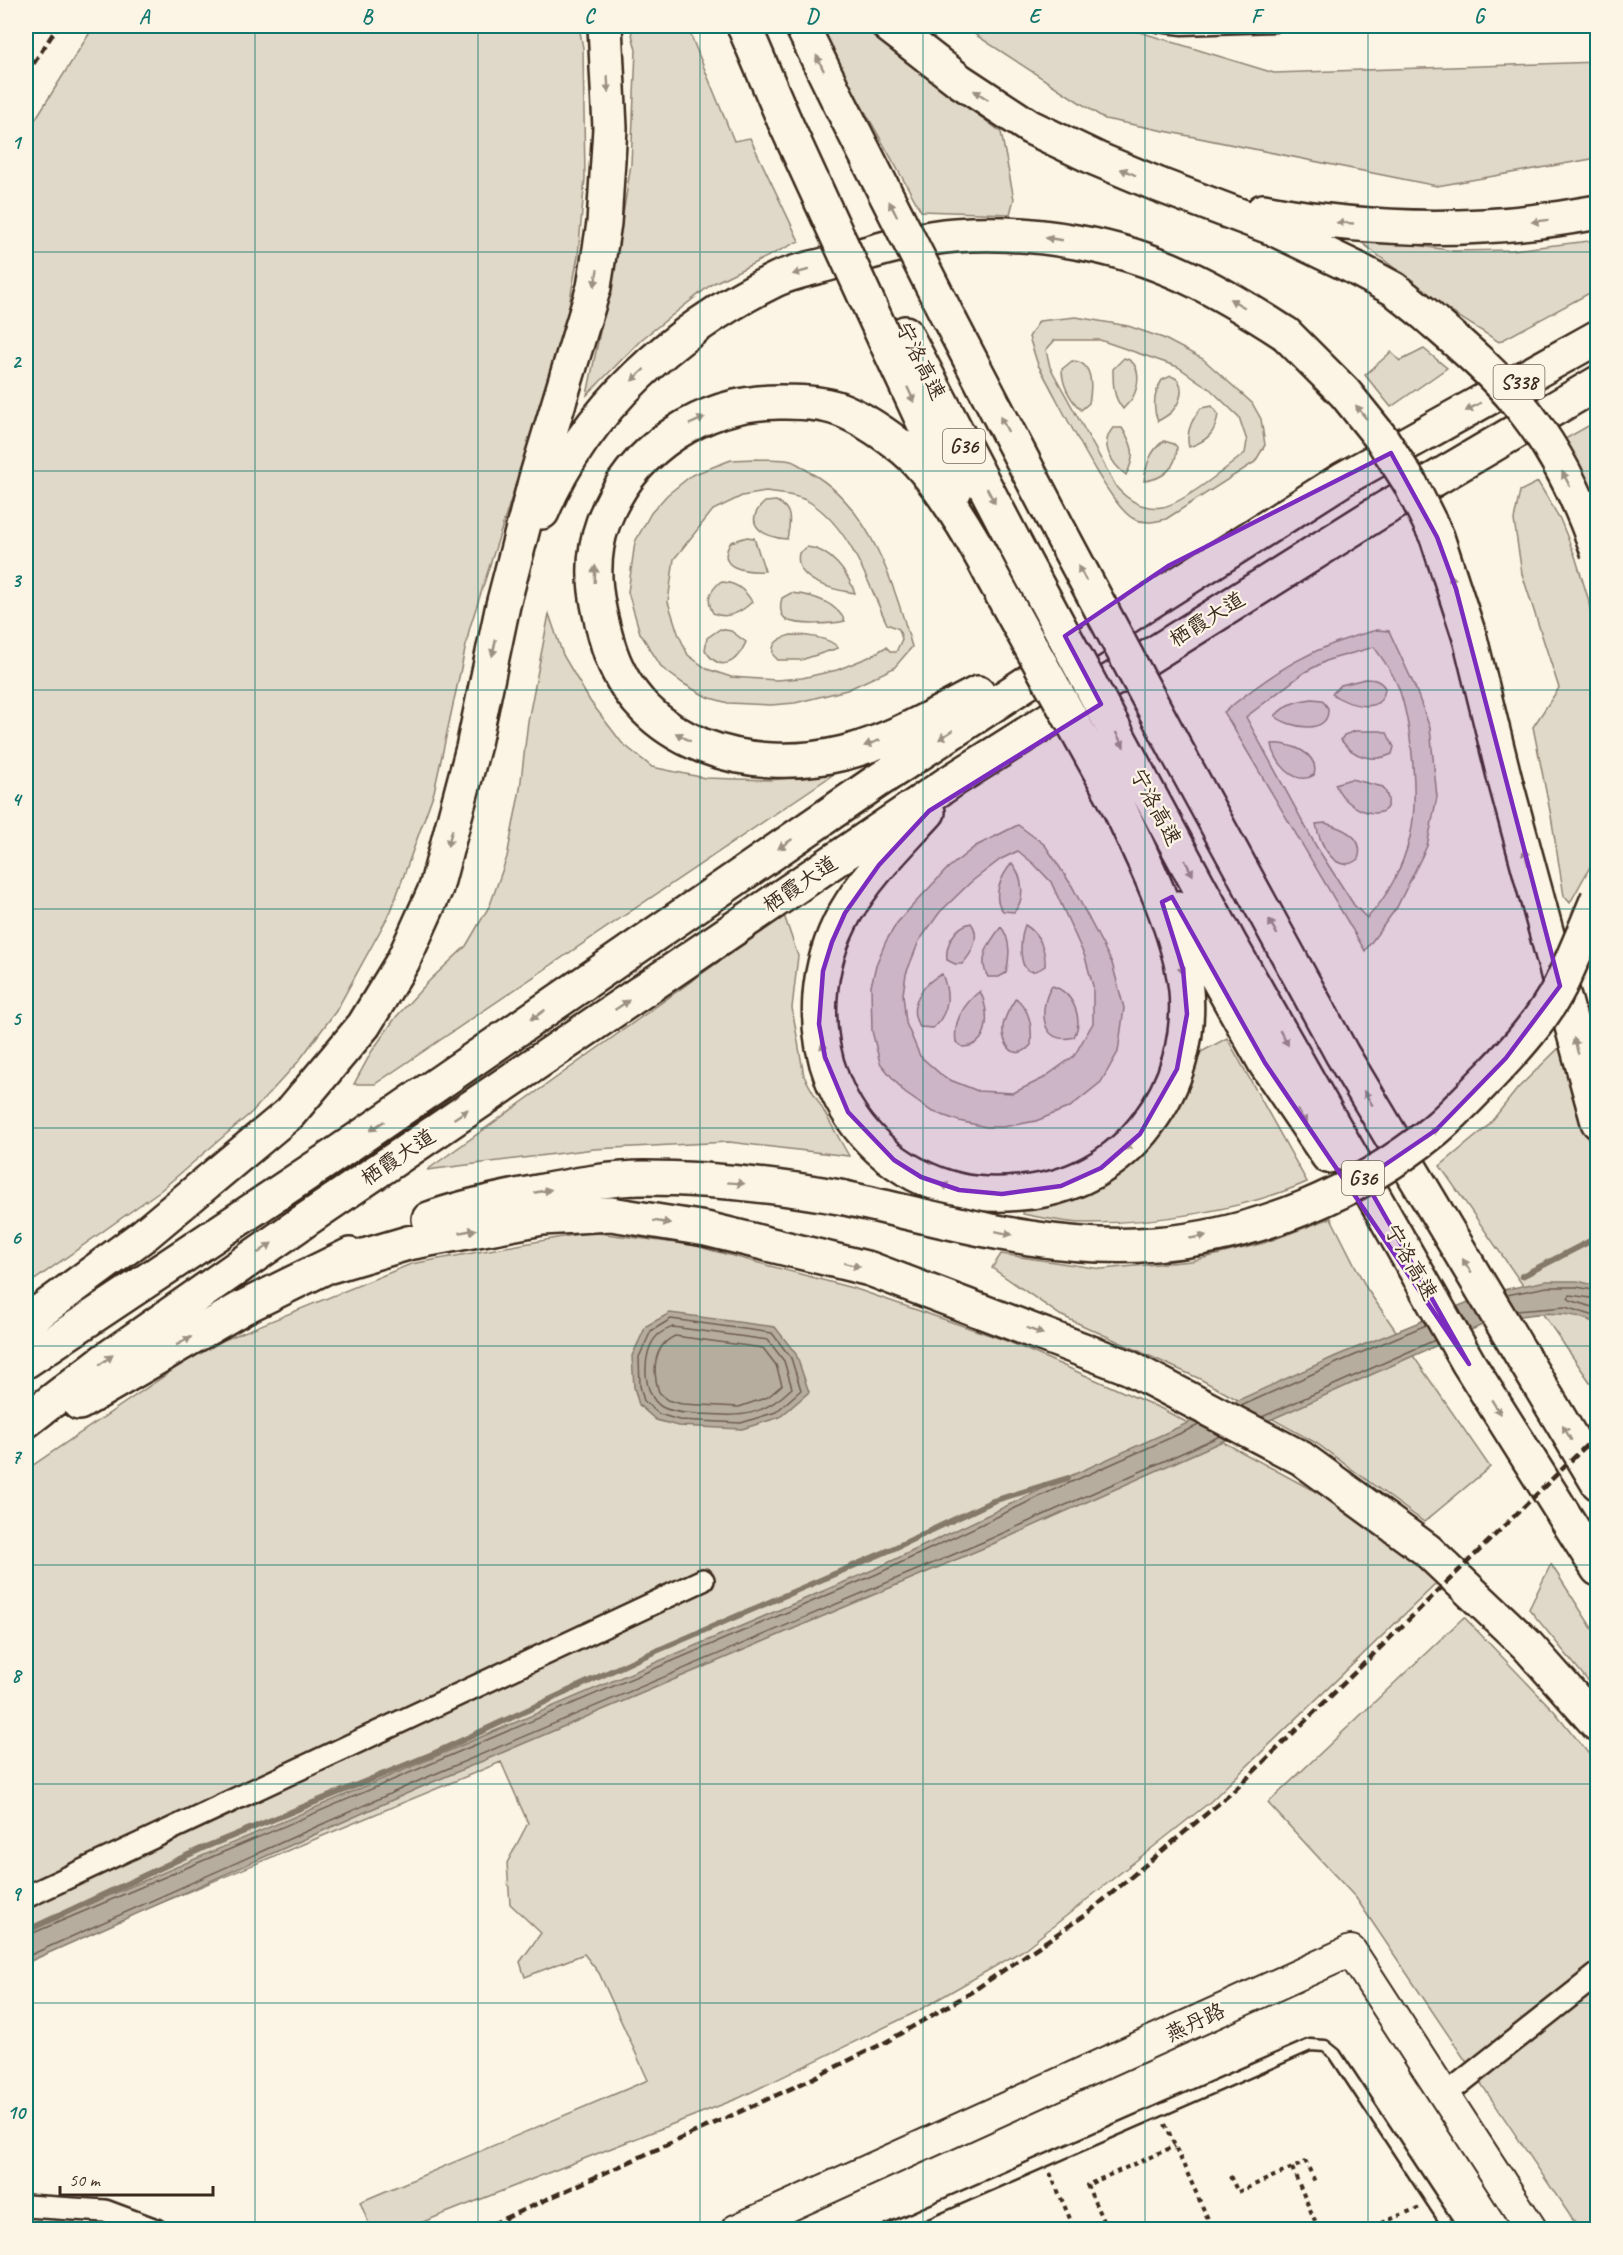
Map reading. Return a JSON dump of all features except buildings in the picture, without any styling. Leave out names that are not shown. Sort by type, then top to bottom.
[{"type":"highway","points":[[26,1322],[144,1235],[290,1113],[364,1025],[403,961],[436,888],[473,748],[503,605],[536,478],[594,287],[604,224],[610,128],[605,26]]},
{"type":"highway","name":"宁洛高速","points":[[747,26],[789,118],[896,337],[1023,559],[1127,787],[1229,942],[1469,1364],[1598,1569]]},
{"type":"highway","name":"宁洛高速","points":[[802,26],[948,317],[1060,532],[1342,1054],[1598,1483]]},
{"type":"highway","points":[[890,26],[960,81],[1030,127],[1097,159],[1270,227],[1394,289],[1474,358],[1518,403],[1547,444],[1584,513],[1598,552]]},
{"type":"highway","points":[[1160,185],[1241,207],[1315,221],[1436,228],[1519,224],[1598,212]]},
{"type":"highway","points":[[503,605],[549,496],[569,459],[624,388],[656,358],[712,315],[777,279],[916,241],[955,235],[1024,235],[1077,242],[1161,264],[1192,278],[1286,334],[1346,393],[1382,439],[1410,483],[1437,537],[1470,638],[1508,791],[1598,1122]]},
{"type":"highway","points":[[896,337],[987,566]]},
{"type":"highway","name":"栖霞大道","points":[[26,1361],[326,1161],[876,782],[1144,605],[1343,479],[1598,337]]},
{"type":"highway","name":"栖霞大道","points":[[26,1421],[105,1360],[307,1219],[950,782],[1379,512],[1598,383]]},
{"type":"highway","points":[[1343,479],[1168,566],[991,686],[909,728],[845,752],[816,758],[762,759],[729,754],[695,744],[673,731],[644,710],[626,686],[611,656],[598,611],[594,580],[596,548],[614,498],[632,470],[656,446],[685,426],[714,413],[742,405],[807,402],[839,410],[870,426],[902,447],[931,479],[987,566],[1127,787],[1140,852],[1168,922],[1183,969],[1187,1014],[1177,1070],[1169,1091],[1140,1134],[1121,1154],[1101,1168],[1061,1186],[1025,1193],[1002,1194],[959,1190],[921,1177],[894,1160],[867,1137],[848,1112],[835,1087],[825,1057],[819,1024],[819,997],[823,971],[832,942],[845,913],[879,865],[929,811],[1222,631],[1452,469]]},
{"type":"highway","points":[[26,1435],[242,1308],[330,1266],[380,1238],[436,1216],[506,1198],[570,1186],[643,1178],[744,1183],[844,1198],[1031,1239],[1096,1244],[1155,1244],[1197,1238],[1229,1232],[1301,1208],[1344,1191],[1389,1164],[1436,1130],[1492,1073],[1533,1026],[1559,987],[1598,898]]},
{"type":"highway","points":[[330,1266],[408,1243],[542,1218],[611,1214],[706,1229],[870,1269],[1128,1367],[1301,1458],[1427,1550],[1527,1645],[1598,1725]]},
{"type":"street","points":[[26,1897],[704,1580]]},
{"type":"street","name":"燕丹路","points":[[740,2229],[1351,1951],[1532,2229]]},
{"type":"street","points":[[1445,2095],[1598,1974]]},
{"type":"street","points":[[26,2205],[105,2211],[156,2229]]},
{"type":"lane","points":[[1156,26],[1182,29],[1275,26]]},
{"type":"lane","points":[[887,2229],[1310,2045],[1325,2046],[1335,2054],[1451,2229]]},
{"type":"path","points":[[1160,2111],[1213,2229]]},
{"type":"path","points":[[1107,2229],[1087,2185],[1175,2146]]},
{"type":"path","points":[[1045,2161],[1075,2229]]},
{"type":"path","points":[[1230,2176],[1238,2192],[1306,2162],[1316,2184]]},
{"type":"path","points":[[1292,2168],[1319,2229]]},
{"type":"path","points":[[1365,2229],[1432,2202]]},
{"type":"highlighted area","points":[[1391,453],[1437,537],[1456,589],[1560,986],[1506,1058],[1436,1130],[1364,1179],[1469,1364],[1265,1063],[1172,897],[1162,902],[1183,969],[1187,1014],[1177,1069],[1140,1134],[1101,1168],[1061,1186],[1002,1194],[959,1190],[921,1177],[894,1160],[848,1112],[825,1057],[819,1024],[823,971],[832,942],[845,913],[879,865],[929,811],[1101,704],[1065,636],[1168,566]]},
{"type":"shaded area","points":[[94,26],[579,26],[583,48],[585,178],[578,256],[563,338],[470,627],[434,792],[391,911],[336,1011],[298,1062],[252,1112],[161,1190],[26,1286],[26,134]]},
{"type":"shaded area","points":[[630,26],[687,26],[734,141],[750,138],[799,241],[712,284],[642,339],[587,395],[620,234],[631,164],[636,50]]},
{"type":"shaded area","points":[[817,26],[868,26],[893,52],[1001,132],[1014,199],[1010,214],[921,211]]},
{"type":"shaded area","points":[[962,26],[1120,26],[1274,73],[1597,62],[1597,158],[1437,186],[1105,119]]},
{"type":"shaded area","points":[[1352,235],[1454,251],[1512,250],[1597,240],[1597,289],[1499,342],[1448,310]]},
{"type":"shaded area","points":[[1076,317],[1128,326],[1163,338],[1203,359],[1252,403],[1261,419],[1265,445],[1255,462],[1166,519],[1142,522],[1134,519],[1123,510],[1097,473],[1038,365],[1029,337],[1039,321]],"holes":[[[1055,340],[1100,340],[1178,367],[1211,390],[1239,417],[1247,441],[1245,453],[1204,484],[1170,505],[1155,508],[1143,506],[1126,497],[1117,488],[1050,367],[1046,350]]]},
{"type":"shaded area","points":[[1424,349],[1447,368],[1391,407],[1365,375],[1391,352],[1400,361]]},
{"type":"shaded area","points":[[1124,358],[1134,364],[1138,380],[1133,397],[1123,409],[1115,395],[1113,369]]},
{"type":"shaded area","points":[[1072,361],[1084,365],[1090,376],[1089,403],[1081,410],[1073,401],[1063,381],[1062,369]]},
{"type":"shaded area","points":[[1171,376],[1179,382],[1181,395],[1172,411],[1158,421],[1155,411],[1157,390],[1162,380]]},
{"type":"shaded area","points":[[1212,406],[1218,414],[1213,431],[1206,439],[1189,447],[1190,426],[1195,417],[1201,408]]},
{"type":"shaded area","points":[[1597,421],[1597,505],[1565,439]]},
{"type":"shaded area","points":[[1113,428],[1122,428],[1131,446],[1132,457],[1126,475],[1116,465],[1107,447],[1107,440]]},
{"type":"shaded area","points":[[1164,441],[1177,447],[1175,461],[1163,475],[1144,481],[1155,449]]},
{"type":"shaded area","points":[[778,459],[794,462],[832,487],[849,506],[864,526],[888,574],[912,647],[894,668],[847,690],[795,703],[771,705],[728,703],[707,697],[662,668],[640,633],[628,592],[635,542],[651,513],[667,495],[692,475],[731,460]],"holes":[[[766,492],[806,500],[825,514],[837,527],[857,558],[887,624],[899,629],[902,639],[896,652],[891,652],[886,647],[869,657],[837,670],[802,678],[776,680],[731,677],[707,669],[688,655],[668,602],[674,559],[713,510],[742,496]]]},
{"type":"shaded area","points":[[1538,482],[1560,519],[1575,556],[1588,598],[1597,646],[1597,835],[1591,865],[1570,903],[1564,896],[1533,727],[1559,688],[1522,574],[1514,520],[1520,491]]},
{"type":"shaded area","points":[[776,501],[782,504],[788,512],[790,522],[787,539],[770,536],[758,528],[755,523],[755,516],[765,502]]},
{"type":"shaded area","points":[[747,537],[754,538],[765,571],[749,571],[734,567],[726,558],[731,542]]},
{"type":"shaded area","points":[[807,547],[823,552],[837,563],[855,593],[826,586],[808,577],[802,571],[799,563],[799,553]]},
{"type":"shaded area","points":[[720,582],[739,587],[752,602],[734,614],[724,616],[713,613],[710,596]]},
{"type":"shaded area","points":[[791,593],[822,600],[835,608],[845,621],[807,624],[787,620],[781,613],[781,604],[782,598]]},
{"type":"shaded area","points":[[549,614],[563,655],[590,701],[622,743],[652,767],[705,778],[769,780],[834,774],[375,1084],[354,1084],[372,1051],[396,1017],[466,946],[490,905],[507,857],[520,789],[528,721]]},
{"type":"shaded area","points":[[720,629],[731,631],[746,642],[733,660],[722,664],[716,662],[705,650],[707,638]]},
{"type":"shaded area","points":[[1377,630],[1389,631],[1415,687],[1430,728],[1437,797],[1427,846],[1397,907],[1365,951],[1224,712],[1277,672],[1314,652],[1354,636]],"holes":[[[1374,647],[1396,682],[1405,710],[1413,766],[1414,805],[1410,837],[1399,870],[1382,901],[1367,918],[1354,905],[1316,846],[1246,717],[1305,672],[1328,660]]]},
{"type":"shaded area","points":[[791,635],[823,639],[835,644],[838,648],[801,660],[778,660],[773,655],[773,647],[780,639]]},
{"type":"shaded area","points":[[1365,679],[1376,680],[1385,688],[1383,697],[1378,703],[1363,706],[1332,694],[1341,685]]},
{"type":"shaded area","points":[[1312,699],[1322,700],[1328,708],[1327,717],[1323,723],[1308,727],[1298,726],[1275,716],[1292,704]]},
{"type":"shaded area","points":[[1355,731],[1387,733],[1394,747],[1392,754],[1371,758],[1351,751],[1341,740],[1344,735]]},
{"type":"shaded area","points":[[1272,744],[1287,745],[1302,750],[1315,767],[1314,775],[1300,778],[1287,771],[1277,758]]},
{"type":"shaded area","points":[[1351,779],[1383,787],[1388,799],[1387,807],[1382,812],[1373,813],[1352,805],[1335,784]]},
{"type":"shaded area","points":[[1325,823],[1345,831],[1356,839],[1360,851],[1358,859],[1342,864],[1335,861],[1325,848],[1316,824]]},
{"type":"shaded area","points":[[1018,825],[1045,845],[1072,886],[1112,963],[1124,1008],[1118,1052],[1101,1082],[1070,1107],[1036,1121],[1003,1127],[986,1127],[959,1121],[931,1111],[905,1093],[880,1063],[872,1031],[871,986],[876,965],[886,941],[897,923],[948,868],[976,846]],"holes":[[[1018,851],[1051,882],[1085,957],[1093,986],[1093,1023],[1074,1056],[1042,1079],[1013,1093],[978,1091],[945,1078],[920,1056],[906,1023],[903,994],[906,974],[919,941],[940,912],[971,882],[1001,859]]]},
{"type":"shaded area","points":[[1012,863],[1019,875],[1022,888],[1018,907],[1014,912],[1003,911],[998,899],[1001,880]]},
{"type":"shaded area","points":[[784,915],[798,956],[792,1008],[804,1076],[849,1156],[729,1142],[594,1149],[427,1170]]},
{"type":"shaded area","points":[[971,923],[975,939],[969,955],[962,964],[955,964],[947,960],[949,942],[952,937],[960,928]]},
{"type":"shaded area","points":[[1025,925],[1038,937],[1044,954],[1045,966],[1036,971],[1029,971],[1022,959]]},
{"type":"shaded area","points":[[1001,927],[1007,937],[1009,949],[1006,973],[999,977],[988,977],[984,957],[989,944]]},
{"type":"shaded area","points":[[942,974],[947,996],[943,1016],[933,1028],[920,1027],[915,1011],[919,996],[929,983]]},
{"type":"shaded area","points":[[1052,986],[1066,994],[1075,1007],[1078,1022],[1074,1037],[1063,1039],[1048,1031],[1044,1014]]},
{"type":"shaded area","points":[[980,991],[986,1008],[986,1026],[979,1041],[963,1047],[956,1042],[958,1020],[965,1007]]},
{"type":"shaded area","points":[[1016,998],[1028,1014],[1031,1032],[1031,1045],[1019,1052],[1014,1052],[1006,1044],[1003,1032],[1005,1018]]},
{"type":"shaded area","points":[[1227,1038],[1307,1182],[1227,1208],[1167,1218],[1082,1223],[1023,1214],[1024,1203],[1056,1202],[1092,1191],[1135,1161],[1148,1149],[1168,1123],[1201,1052]]},
{"type":"shaded area","points":[[1561,1046],[1597,1170],[1597,1392],[1440,1166],[1487,1127],[1518,1088]]},
{"type":"shaded area","points":[[1331,1218],[1367,1289],[1490,1467],[1424,1522],[1316,1443],[1200,1379],[1060,1315],[992,1268],[1001,1254],[1101,1269],[1192,1261],[1264,1243]]},
{"type":"shaded area","points":[[590,1232],[692,1245],[856,1289],[1007,1341],[1162,1409],[1340,1505],[1439,1581],[1210,1802],[1022,1951],[916,2012],[739,2098],[405,2229],[371,2229],[360,2202],[648,2080],[599,1973],[584,1954],[525,1977],[520,1962],[541,1933],[510,1904],[507,1863],[528,1823],[501,1762],[26,1959],[26,1470],[207,1347],[411,1264]]},
{"type":"shaded area","points":[[1551,1564],[1597,1636],[1597,1692],[1529,1609]]},
{"type":"shaded area","points":[[1464,1617],[1555,1712],[1597,1764],[1597,2229],[1579,2229],[1356,1898],[1268,1803]]},
{"type":"water","points":[[1546,1281],[1578,1281],[1597,1286],[1597,1324],[1585,1318],[1558,1314],[1530,1315],[1489,1322],[986,1547],[426,1785],[26,1963],[26,1931],[875,1569],[1046,1487],[1336,1356],[1493,1292]]},
{"type":"water","points":[[670,1313],[775,1327],[796,1354],[809,1392],[780,1417],[742,1429],[678,1426],[656,1420],[639,1405],[634,1387],[632,1356],[646,1326]]},
{"type":"waterway","points":[[1522,1276],[1598,1237]]},
{"type":"waterway","points":[[26,1931],[203,1848],[435,1753],[633,1661],[890,1550],[993,1501],[1068,1478]]},
{"type":"railway","points":[[26,75],[58,26]]},
{"type":"railway","points":[[479,2230],[801,2084],[886,2042],[967,1995],[1088,1913],[1236,1789],[1598,1434]]}]
